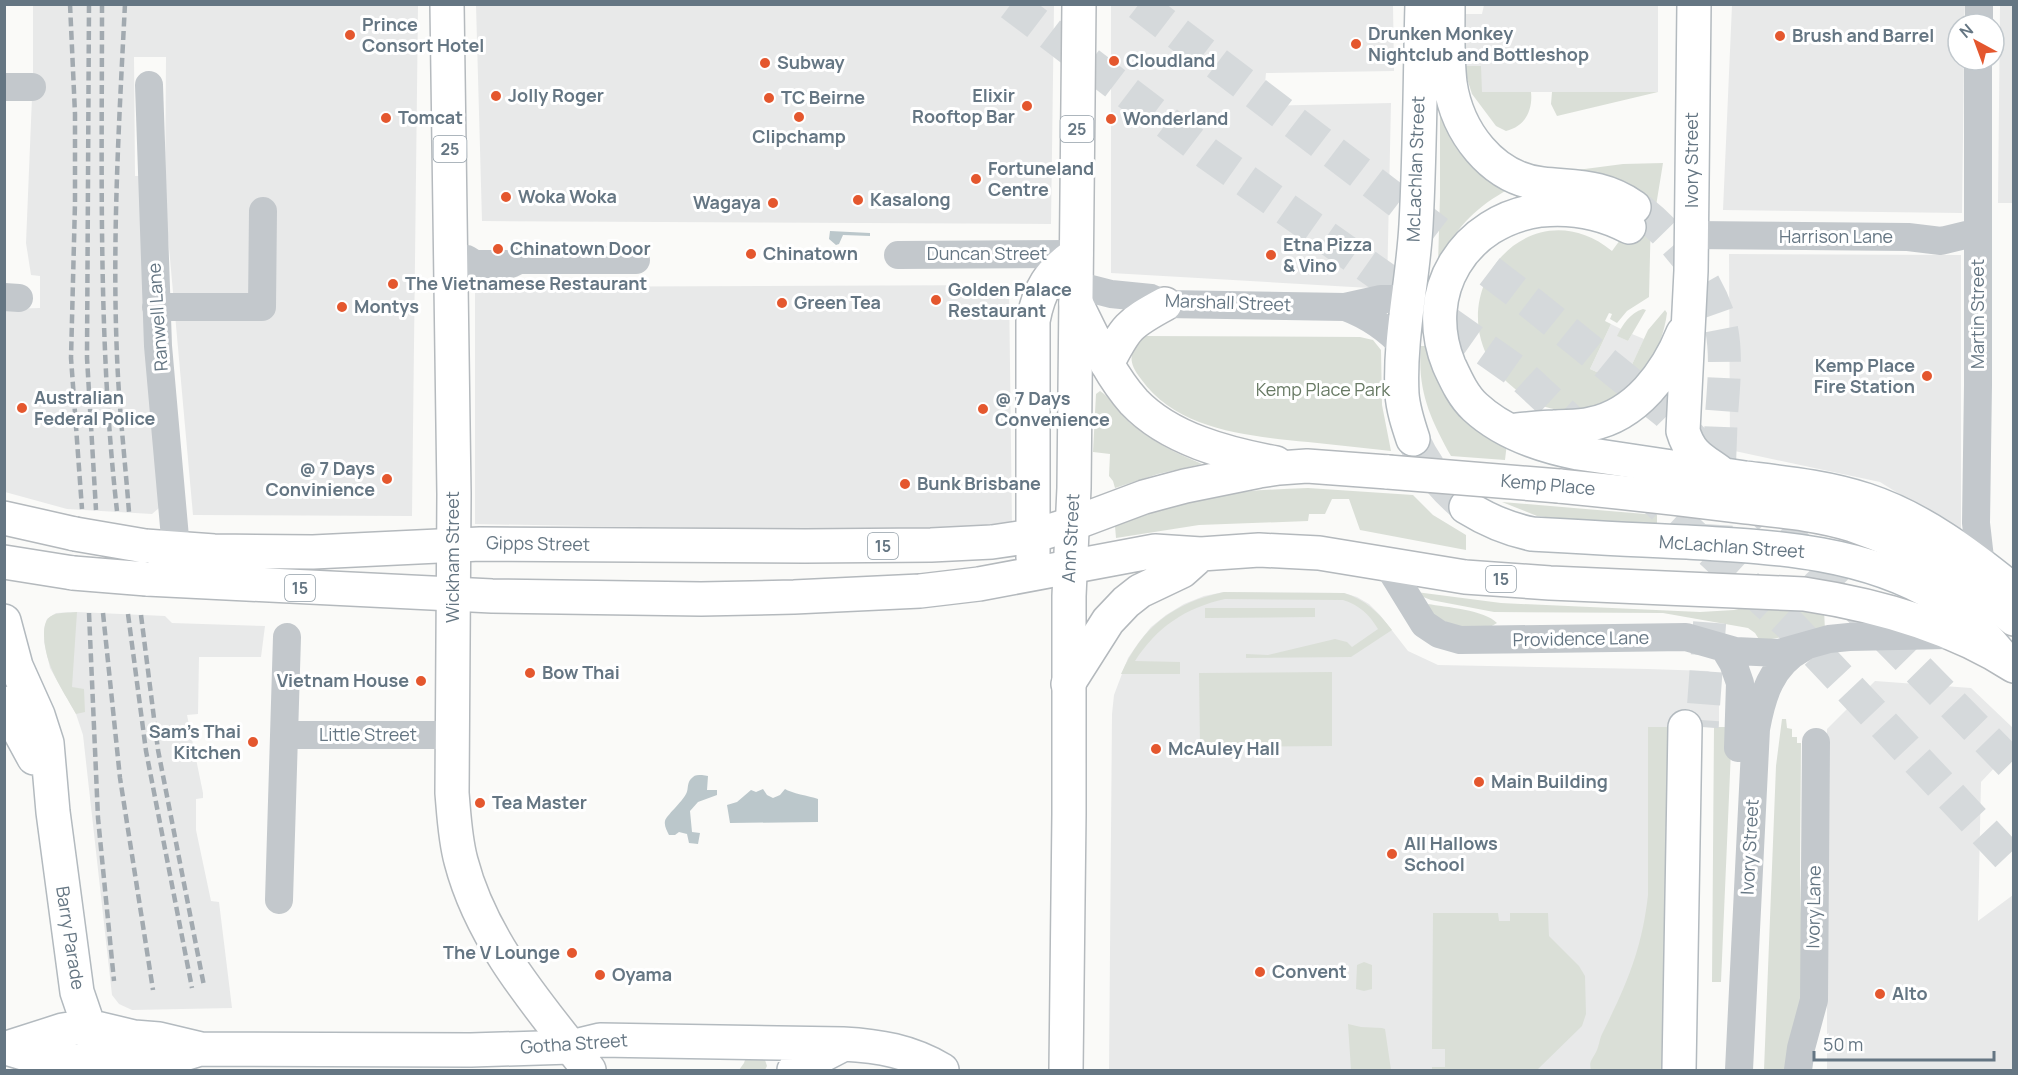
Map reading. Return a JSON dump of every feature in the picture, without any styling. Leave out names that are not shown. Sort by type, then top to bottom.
[{"type":"main road","name":"Wickham Street","points":[[447,4],[459,259],[453,594],[452,793],[454,827],[461,861],[473,898],[497,946],[580,1059]]},
{"type":"main road","name":"Ann Street","points":[[1066,1071],[1068,684],[1076,281],[1078,4]]},
{"type":"main road","name":"McLachlan Street","points":[[1413,439],[1402,396],[1407,300],[1416,226],[1422,4]]},
{"type":"main road","points":[[1448,4],[1449,65],[1455,104],[1462,123],[1486,158],[1507,172],[1527,181],[1583,187],[1615,196],[1634,219],[1611,217],[1592,212],[1553,209],[1533,211],[1486,230],[1461,253],[1445,283],[1439,310],[1444,353],[1462,391],[1474,406],[1491,420],[1509,430]]},
{"type":"main road","name":"Ivory Street","points":[[1694,4],[1692,235],[1683,431],[1687,446],[1722,474]]},
{"type":"main road","points":[[1033,574],[1033,321],[1046,283],[1059,267],[1076,281]]},
{"type":"main road","name":"25","points":[[1076,281],[1107,364],[1133,400],[1158,422],[1186,437],[1217,448],[1292,466]]},
{"type":"main road","points":[[1107,364],[1123,333],[1130,325],[1138,318],[1165,304]]},
{"type":"main road","name":"Ivory Street","points":[[1509,430],[1592,424],[1612,418],[1629,408],[1653,384],[1663,370],[1677,346],[1688,316]]},
{"type":"main road","name":"Kemp Place","points":[[1509,430],[1556,449],[1818,487],[1867,500],[1918,524],[1984,567],[2011,607]]},
{"type":"main road","name":"Kemp Place","points":[[1072,524],[1144,497],[1185,486],[1292,466],[1388,471],[1559,486],[1820,516],[1852,525],[1904,546],[2011,607]]},
{"type":"main road","name":"McLachlan Street","points":[[1466,507],[1497,524],[1532,534],[1761,546],[1803,551],[1865,565],[1894,575],[1942,598],[1966,616],[2009,663]]},
{"type":"main road","name":"Gipps Street","points":[[4,518],[75,534],[160,547],[248,552],[405,549],[454,545],[931,545],[992,542],[1034,536],[1072,524]]},
{"type":"main road","name":"15","points":[[4,562],[73,573],[147,579],[492,597],[794,597],[920,591],[979,584],[1155,551],[1201,554],[1258,550],[1300,551],[1465,577],[1804,594],[1864,606],[1952,634],[2009,663]]},
{"type":"main road","points":[[1068,684],[1098,634],[1126,602],[1140,591],[1182,572],[1201,554]]},
{"type":"main road","name":"Barry Parade","points":[[4,621],[16,666],[47,743],[77,992],[88,1026],[108,1066]]},
{"type":"main road","name":"Barry Parade","points":[[4,702],[34,757],[52,798]]},
{"type":"main road","points":[[1679,1071],[1693,727],[1701,913],[1696,1071]]},
{"type":"main road","name":"Gotha Street","points":[[6,1048],[63,1030],[88,1026],[134,1037],[159,1039],[208,1056]]},
{"type":"main road","name":"Gotha Street","points":[[6,1048],[44,1059],[108,1066],[137,1065],[208,1056],[471,1050],[580,1059],[600,1040],[843,1044],[874,1046],[898,1051],[915,1056],[942,1071]]},
{"type":"main road","points":[[794,1071],[843,1044]]},
{"type":"street","name":"Martin Street","points":[[1978,72],[1976,523],[1980,558],[1984,567]]},
{"type":"street","name":"Ranwell Lane","points":[[149,85],[160,547]]},
{"type":"street","points":[[156,307],[262,307],[263,211]]},
{"type":"street","name":"Harrison Lane","points":[[1692,235],[1908,237],[1941,241],[1978,232]]},
{"type":"street","name":"Duncan Street","points":[[898,255],[1076,281]]},
{"type":"street","points":[[459,259],[475,264],[511,264],[519,260],[636,260]]},
{"type":"street","name":"Marshall Street","points":[[1076,281],[1111,294],[1151,298],[1165,304],[1345,307],[1381,299],[1407,300]]},
{"type":"street","name":"Marshall Street","points":[[1345,307],[1364,314],[1380,324],[1404,347]]},
{"type":"street","name":"Providence Lane","points":[[1387,564],[1424,624],[1446,637],[1470,640],[1686,637],[1724,648],[1754,653],[1779,653],[1810,644]]},
{"type":"street","points":[[1810,644],[1829,639],[1871,635],[1952,634]]},
{"type":"street","points":[[279,900],[287,637]]},
{"type":"street","name":"Ivory Street","points":[[1739,1071],[1756,729],[1761,702],[1770,680],[1784,660],[1810,644]]},
{"type":"street","name":"Ivory Street","points":[[1723,1071],[1740,690],[1738,676],[1724,648]]},
{"type":"street","name":"Little Street","points":[[284,735],[453,735]]},
{"type":"street","name":"Ivory Lane","points":[[1798,1071],[1801,1048],[1814,1000],[1816,741]]},
{"type":"shaded area","points":[[33,5],[418,5],[412,516],[193,515],[165,203],[166,57],[134,57],[135,176],[142,176],[159,508],[152,514],[67,509],[5,492],[4,309],[40,308],[40,276],[31,275],[26,243],[33,73]]},
{"type":"shaded area","points":[[476,5],[1054,5],[1051,224],[482,221]]},
{"type":"shaded area","points":[[1111,5],[1393,5],[1394,71],[1266,73],[1263,106],[1391,103],[1387,289],[1111,273]]},
{"type":"shaded area","points":[[1484,5],[1658,5],[1658,92],[1481,92],[1463,66],[1463,14],[1482,14]]},
{"type":"shaded area","points":[[1732,5],[1965,5],[1965,12],[1946,12],[1946,72],[1964,72],[1962,213],[1723,210]]},
{"type":"shaded area","points":[[2000,5],[2013,5],[2013,203],[1998,203],[1999,72],[2006,72],[2006,12],[2000,12]]},
{"type":"shaded area","points":[[830,231],[870,233],[870,236],[843,235],[839,244],[836,245],[829,239]]},
{"type":"shaded area","points":[[1729,254],[1961,255],[1961,532],[1880,482],[1730,450]]},
{"type":"shaded area","points":[[1009,285],[1012,526],[975,533],[475,524],[475,287]]},
{"type":"shaded area","points":[[1611,324],[1621,329],[1618,336],[1628,341],[1632,334],[1644,339],[1623,384],[1590,369]]},
{"type":"shaded area","name":"All Hallows School","points":[[1224,592],[1344,593],[1357,597],[1369,604],[1380,615],[1408,651],[1438,665],[1648,669],[1712,673],[1719,688],[1719,727],[1675,727],[1671,1070],[1109,1070],[1114,695],[1128,658],[1151,627],[1184,604],[1204,596]]},
{"type":"shaded area","points":[[56,613],[165,616],[172,623],[265,626],[261,657],[199,657],[198,714],[187,715],[203,793],[203,798],[196,799],[196,830],[211,901],[219,902],[232,1008],[132,1010],[119,1004],[112,995],[83,735],[76,714],[50,668],[44,642],[47,619]]},
{"type":"shaded area","points":[[1875,681],[1971,688],[2013,728],[2013,748],[1981,782],[1978,921],[2013,895],[2013,1070],[1827,1070],[1827,729]]},
{"type":"shaded area","points":[[696,775],[708,776],[707,790],[717,790],[717,795],[698,802],[690,811],[692,832],[700,833],[698,844],[689,843],[687,834],[679,832],[669,835],[665,821],[686,794],[691,779]]},
{"type":"shaded area","points":[[763,789],[773,798],[785,789],[818,799],[818,822],[730,823],[727,805],[737,802],[751,790],[756,792]]},
{"type":"green space","points":[[1463,66],[1481,66],[1482,92],[1531,92],[1531,105],[1523,122],[1506,131],[1496,126],[1472,94]]},
{"type":"green space","points":[[1552,92],[1658,92],[1557,116],[1551,104]]},
{"type":"green space","points":[[1440,109],[1509,189],[1467,220],[1451,240],[1438,264],[1440,196]]},
{"type":"green space","points":[[1663,163],[1656,206],[1651,214],[1649,297],[1627,311],[1617,323],[1610,319],[1612,314],[1609,313],[1605,321],[1611,324],[1590,369],[1623,384],[1648,330],[1665,310],[1667,313],[1664,327],[1655,354],[1648,366],[1629,387],[1618,396],[1605,402],[1572,410],[1540,405],[1519,392],[1500,375],[1491,363],[1479,333],[1479,304],[1488,276],[1504,254],[1527,238],[1553,231],[1582,234],[1612,251],[1620,240],[1577,174],[1577,170],[1623,164]]},
{"type":"green space","points":[[1646,310],[1628,341],[1617,336],[1627,320],[1634,313]]},
{"type":"green space","name":"Kemp Place Park","points":[[1144,336],[1360,337],[1373,340],[1381,350],[1382,405],[1391,451],[1263,437],[1217,428],[1195,420],[1175,410],[1156,396],[1136,373],[1132,362],[1133,352]]},
{"type":"green space","points":[[1421,346],[1431,346],[1507,443],[1505,460],[1451,456],[1431,416],[1423,390]]},
{"type":"green space","points":[[1100,391],[1129,422],[1154,441],[1202,464],[1158,474],[1115,488],[1109,476],[1110,454],[1093,452],[1096,394]]},
{"type":"green space","points":[[1308,488],[1413,495],[1433,515],[1466,535],[1466,550],[1360,530],[1349,499],[1332,499],[1325,514],[1309,514],[1308,521],[1199,525],[1116,538],[1115,526],[1180,504],[1232,493]]},
{"type":"green space","points":[[1502,502],[1657,515],[1657,525],[1537,516]]},
{"type":"green space","points":[[1224,592],[1344,593],[1371,607],[1392,630],[1351,657],[1246,658],[1246,654],[1268,655],[1335,639],[1347,642],[1352,647],[1378,629],[1363,611],[1343,600],[1225,599],[1197,608],[1173,621],[1153,638],[1135,661],[1180,662],[1180,674],[1121,674],[1139,643],[1161,619],[1189,603]]},
{"type":"green space","points":[[1416,592],[1501,603],[1700,612],[1734,610],[1752,606],[1824,610],[1825,630],[1760,641],[1748,628],[1663,613],[1494,612],[1431,600]]},
{"type":"green space","points":[[1428,604],[1474,612],[1497,623],[1490,627],[1455,627],[1432,614]]},
{"type":"green space","points":[[1205,608],[1315,608],[1315,617],[1205,618]]},
{"type":"green space","points":[[77,612],[72,687],[84,689],[85,712],[76,714],[47,657],[44,629],[50,616]]},
{"type":"green space","points":[[1332,672],[1332,746],[1200,747],[1199,673]]},
{"type":"green space","points":[[1782,719],[1786,719],[1787,728],[1792,729],[1792,737],[1797,737],[1797,743],[1801,743],[1800,875],[1803,993],[1788,1070],[1764,1070],[1776,766]]},
{"type":"green space","points":[[1648,727],[1674,727],[1671,1070],[1591,1070],[1591,1062],[1632,966],[1645,914],[1648,895]]},
{"type":"green space","points":[[1714,727],[1732,727],[1721,982],[1712,982]]},
{"type":"green space","points":[[1433,913],[1498,913],[1499,921],[1510,921],[1510,913],[1548,913],[1549,936],[1579,966],[1585,976],[1586,1014],[1582,1026],[1537,1070],[1432,1070],[1432,1067],[1445,1067],[1445,1049],[1432,1049]]},
{"type":"green space","points":[[1364,962],[1372,965],[1372,989],[1364,991],[1356,989],[1357,965]]},
{"type":"green space","points":[[1348,1024],[1385,1029],[1391,1070],[1351,1070]]},
{"type":"green space","points":[[747,1054],[764,1057],[767,1066],[765,1070],[739,1070]]},
{"type":"tunnel","points":[[1011,4],[1208,154],[1519,373],[1593,442]]},
{"type":"tunnel","points":[[1139,4],[1531,303],[1667,413],[1698,445]]},
{"type":"tunnel","points":[[1640,210],[1676,244],[1705,285],[1718,315],[1723,341],[1724,369],[1718,499],[1702,727]]},
{"type":"tunnel","points":[[1413,439],[1435,476],[1466,507]]},
{"type":"tunnel","points":[[1639,485],[1791,626],[2014,863]]},
{"type":"tunnel","points":[[1747,495],[2014,767]]},
{"type":"railway","points":[[70,4],[75,114],[71,358],[82,509]]},
{"type":"railway","points":[[89,4],[87,358],[96,510]]},
{"type":"railway","points":[[102,4],[104,321],[117,511]]},
{"type":"railway","points":[[125,4],[115,268],[118,376],[129,512]]},
{"type":"railway","points":[[89,613],[98,818],[114,981]]},
{"type":"railway","points":[[103,613],[120,778],[153,990]]},
{"type":"railway","points":[[128,614],[146,751],[192,988]]},
{"type":"railway","points":[[141,615],[158,750],[204,986]]},
{"type":"place","name":"Prince Consort Hotel","points":[[350,35]]},
{"type":"place","name":"Brush and Barrel","points":[[1780,36]]},
{"type":"place","name":"Drunken Monkey Nightclub and Bottleshop","points":[[1356,44]]},
{"type":"place","name":"Cloudland","points":[[1114,61]]},
{"type":"place","name":"Subway","points":[[765,63]]},
{"type":"place","name":"Jolly Roger","points":[[496,96]]},
{"type":"place","name":"TC Beirne","points":[[769,98]]},
{"type":"place","name":"Elixir Rooftop Bar","points":[[1027,106]]},
{"type":"place","name":"Clipchamp","points":[[799,117]]},
{"type":"place","name":"Tomcat","points":[[386,118]]},
{"type":"place","name":"Wonderland","points":[[1111,119]]},
{"type":"place","name":"Fortuneland Centre","points":[[976,179]]},
{"type":"place","name":"Woka Woka","points":[[506,197]]},
{"type":"place","name":"Kasalong","points":[[858,200]]},
{"type":"place","name":"Wagaya","points":[[773,203]]},
{"type":"place","name":"Chinatown Door","points":[[498,249]]},
{"type":"place","name":"Chinatown","points":[[751,254]]},
{"type":"place","name":"Etna Pizza & Vino","points":[[1271,255]]},
{"type":"place","name":"The Vietnamese Restaurant","points":[[393,284]]},
{"type":"place","name":"Golden Palace Restaurant","points":[[936,300]]},
{"type":"place","name":"Green Tea","points":[[782,303]]},
{"type":"place","name":"Montys","points":[[342,307]]},
{"type":"place","name":"Kemp Place Fire Station","points":[[1927,376]]},
{"type":"place","name":"Australian Federal Police","points":[[22,408]]},
{"type":"place","name":"@ 7 Days Convenience","points":[[983,409]]},
{"type":"place","name":"@ 7 Days Convinience","points":[[387,479]]},
{"type":"place","name":"Bunk Brisbane","points":[[905,484]]},
{"type":"place","name":"Bow Thai","points":[[530,673]]},
{"type":"place","name":"Vietnam House","points":[[421,681]]},
{"type":"place","name":"Sam's Thai Kitchen","points":[[253,742]]},
{"type":"place","name":"McAuley Hall","points":[[1156,749]]},
{"type":"place","name":"Main Building","points":[[1479,782]]},
{"type":"place","name":"Tea Master","points":[[480,803]]},
{"type":"place","name":"All Hallows School","points":[[1392,854]]},
{"type":"place","name":"The V Lounge","points":[[572,953]]},
{"type":"place","name":"Convent","points":[[1260,972]]},
{"type":"place","name":"Oyama","points":[[600,975]]},
{"type":"place","name":"Alto","points":[[1880,994]]}]
